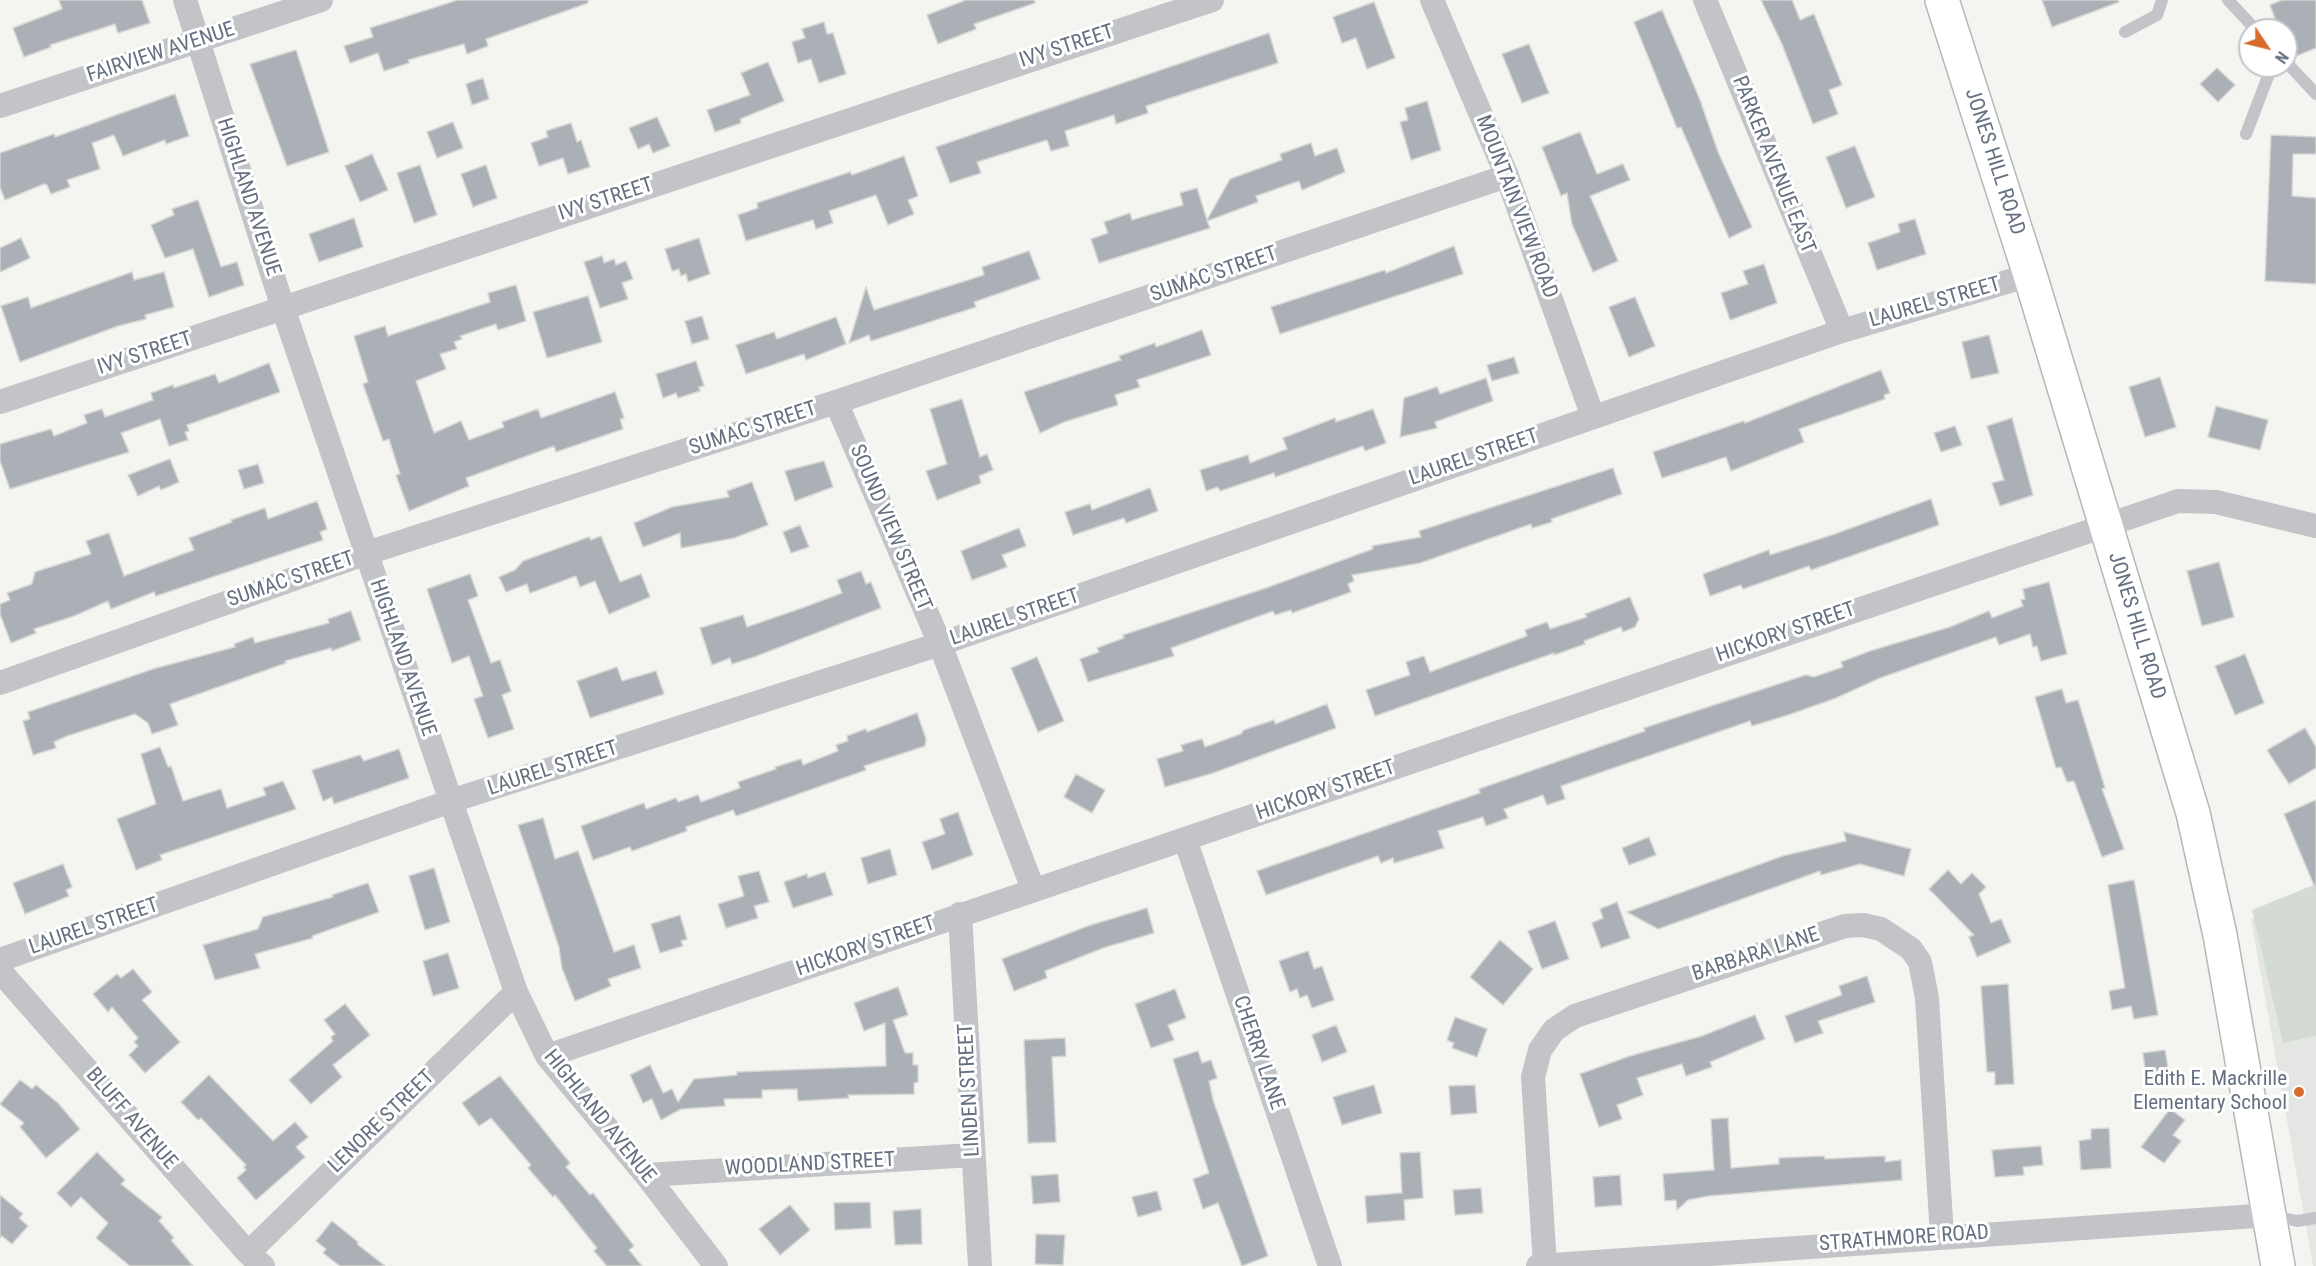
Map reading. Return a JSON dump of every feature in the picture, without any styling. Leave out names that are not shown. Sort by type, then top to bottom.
[{"type":"main road","name":"JONES HILL ROAD","points":[[1942,0],[2030,275],[2193,813],[2220,935],[2278,1266]]},
{"type":"street","name":"HIGHLAND AVENUE","points":[[185,0],[283,308],[516,992],[547,1056],[646,1175],[716,1266]]},
{"type":"street","name":"FAIRVIEW AVENUE","points":[[0,106],[321,0]]},
{"type":"street","name":"IVY STREET","points":[[0,402],[1212,0]]},
{"type":"street","name":"MOUNTAIN VIEW ROAD","points":[[1432,0],[1507,176],[1593,417]]},
{"type":"street","name":"PARKER AVENUE EAST","points":[[1705,0],[1842,331]]},
{"type":"street","name":"SUMAC STREET","points":[[0,683],[367,553],[836,402],[1507,176]]},
{"type":"street","name":"LAUREL STREET","points":[[0,960],[451,801],[940,644],[1842,331],[2030,275]]},
{"type":"street","name":"SOUND VIEW STREET","points":[[836,402],[940,644],[1033,889]]},
{"type":"street","name":"HICKORY STREET","points":[[547,1056],[2178,501],[2216,502],[2316,526]]},
{"type":"street","name":"CHERRY LANE","points":[[1185,839],[1330,1266]]},
{"type":"street","name":"LINDEN STREET","points":[[960,914],[980,1266]]},
{"type":"street","name":"BARBARA LANE","points":[[1545,1265],[1533,1077],[1540,1050],[1554,1030],[1575,1016],[1845,926],[1863,925],[1881,929],[1911,949],[1920,962],[1927,998],[1942,1236]]},
{"type":"street","name":"BLUFF AVENUE","points":[[0,971],[255,1259]]},
{"type":"street","name":"LENORE STREET","points":[[255,1259],[516,992]]},
{"type":"street","name":"WOODLAND STREET","points":[[646,1175],[974,1155]]},
{"type":"street","name":"STRATHMORE ROAD","points":[[1538,1266],[1942,1236],[2270,1215]]},
{"type":"lane","points":[[2124,32],[2157,15],[2162,0]]},
{"type":"lane","points":[[2228,0],[2245,18]]},
{"type":"lane","points":[[2298,75],[2316,94]]},
{"type":"lane","points":[[2246,134],[2267,78]]},
{"type":"lane","points":[[2270,1215],[2297,1221],[2316,1218]]},
{"type":"shaded area","points":[[2316,884],[2316,1036],[2283,1043],[2252,910]]},
{"type":"shaded area","name":"Edith E. Mackrille Elementary School","points":[[2316,897],[2316,1266],[2313,1266],[2251,919]]},
{"type":"building","points":[[59,0],[142,0],[150,23],[118,33],[115,24],[50,45],[51,47],[24,57],[13,28],[62,9]]},
{"type":"building","points":[[458,0],[588,0],[588,3],[486,39],[488,46],[467,54],[464,44],[408,60],[409,63],[384,71],[378,53],[350,63],[344,46],[373,37],[370,28]]},
{"type":"building","points":[[966,0],[1034,0],[1035,3],[974,24],[976,29],[938,44],[927,15]]},
{"type":"building","points":[[1761,0],[1792,0],[1800,20],[1814,14],[1842,85],[1829,90],[1838,114],[1813,124],[1782,44]]},
{"type":"building","points":[[2042,0],[2118,0],[2119,2],[2052,27]]},
{"type":"building","points":[[2282,0],[2316,0],[2316,48],[2298,55],[2298,18],[2275,18],[2270,5]]},
{"type":"building","points":[[1374,2],[1395,58],[1367,69],[1356,38],[1342,43],[1333,17]]},
{"type":"building","points":[[1662,10],[1700,100],[1718,152],[1752,227],[1729,238],[1681,127],[1677,128],[1634,22]]},
{"type":"building","points":[[824,22],[827,34],[833,33],[846,74],[819,83],[811,59],[798,63],[792,42],[805,38],[802,29]]},
{"type":"building","points":[[1269,33],[1278,63],[1146,106],[1148,113],[1116,124],[1114,115],[1065,131],[1069,146],[1051,151],[1047,140],[977,162],[981,173],[950,183],[936,147]]},
{"type":"building","points":[[1529,44],[1549,93],[1522,103],[1502,54]]},
{"type":"building","points":[[296,50],[329,152],[287,166],[250,64]]},
{"type":"building","points":[[768,62],[784,101],[740,119],[741,123],[715,132],[707,110],[750,95],[741,73]]},
{"type":"building","points":[[2217,68],[2235,85],[2218,102],[2200,84]]},
{"type":"building","points":[[483,78],[489,99],[472,105],[466,84]]},
{"type":"building","points":[[175,94],[189,136],[166,144],[165,140],[123,156],[114,135],[92,143],[100,169],[67,180],[70,187],[51,194],[47,185],[44,184],[5,200],[0,187],[0,153],[54,134],[55,137]]},
{"type":"building","points":[[1427,101],[1441,150],[1411,160],[1400,122],[1408,120],[1405,108]]},
{"type":"building","points":[[657,117],[670,146],[653,153],[649,144],[638,149],[629,128]]},
{"type":"building","points":[[453,122],[463,148],[437,158],[427,132]]},
{"type":"building","points":[[571,123],[577,142],[581,140],[590,167],[568,174],[563,158],[539,166],[531,143],[548,137],[546,131]]},
{"type":"building","points":[[1580,132],[1597,174],[1623,164],[1630,180],[1590,196],[1618,261],[1593,272],[1572,224],[1567,193],[1561,196],[1542,147]]},
{"type":"building","points":[[2271,135],[2316,137],[2316,154],[2293,154],[2292,196],[2316,198],[2316,284],[2265,281]]},
{"type":"building","points":[[1311,143],[1315,156],[1337,148],[1345,172],[1302,190],[1299,181],[1256,196],[1258,202],[1207,221],[1210,228],[1099,263],[1091,239],[1108,233],[1104,222],[1130,213],[1132,220],[1183,205],[1180,193],[1197,188],[1207,220],[1230,179],[1282,160],[1280,154]]},
{"type":"building","points":[[1855,146],[1875,197],[1846,208],[1826,157]]},
{"type":"building","points":[[372,154],[388,190],[360,202],[345,166]]},
{"type":"building","points":[[904,156],[918,196],[908,200],[914,214],[888,225],[876,195],[829,211],[833,223],[816,229],[813,220],[746,241],[738,215],[758,208],[757,203],[850,172],[852,175]]},
{"type":"building","points":[[420,165],[437,215],[414,223],[397,173]]},
{"type":"building","points":[[486,165],[497,198],[473,207],[461,174]]},
{"type":"building","points":[[198,200],[221,267],[237,262],[244,285],[209,297],[193,249],[165,258],[151,225],[174,215],[172,209]]},
{"type":"building","points":[[354,218],[363,247],[319,262],[309,234]]},
{"type":"building","points":[[1915,219],[1926,254],[1877,270],[1868,243],[1900,232],[1898,224]]},
{"type":"building","points":[[21,238],[30,258],[0,272],[0,248]]},
{"type":"building","points":[[699,238],[710,274],[688,282],[686,274],[681,276],[679,269],[672,271],[665,249]]},
{"type":"building","points":[[1454,246],[1463,274],[1280,334],[1271,307],[1385,270],[1386,273]]},
{"type":"building","points":[[1029,251],[1040,279],[974,302],[976,307],[871,341],[869,335],[849,343],[866,287],[874,310],[984,275],[982,267]]},
{"type":"building","points":[[602,256],[604,263],[614,259],[616,265],[626,261],[633,279],[622,283],[628,299],[600,308],[584,262]]},
{"type":"building","points":[[1764,264],[1777,303],[1730,320],[1721,293],[1748,284],[1743,271]]},
{"type":"building","points":[[132,272],[134,280],[164,272],[174,307],[145,315],[146,319],[118,326],[20,362],[1,306],[28,297],[31,308]]},
{"type":"building","points":[[516,285],[526,321],[498,330],[496,324],[460,336],[462,339],[454,342],[457,349],[440,354],[446,369],[416,381],[434,433],[461,421],[469,440],[504,427],[502,422],[538,409],[541,418],[615,392],[624,418],[620,419],[623,429],[556,452],[554,446],[466,478],[469,486],[409,511],[396,475],[400,474],[389,439],[383,441],[363,384],[368,382],[354,336],[385,326],[388,336],[490,302],[488,293]]},
{"type":"building","points":[[588,296],[602,342],[547,358],[533,312]]},
{"type":"building","points":[[1635,297],[1655,346],[1629,357],[1609,307]]},
{"type":"building","points":[[702,316],[709,339],[692,344],[685,321]]},
{"type":"building","points":[[836,317],[846,344],[806,360],[804,354],[746,374],[736,345],[774,332],[777,339]]},
{"type":"building","points":[[1202,330],[1211,355],[1137,380],[1140,387],[1115,395],[1118,405],[1064,422],[1040,433],[1024,392],[1121,360],[1119,356],[1155,343],[1156,347]]},
{"type":"building","points":[[1989,335],[1999,373],[1971,379],[1962,342]]},
{"type":"building","points":[[1514,357],[1519,373],[1492,381],[1487,365]]},
{"type":"building","points":[[696,361],[704,386],[699,387],[700,391],[678,398],[676,393],[663,398],[656,374]]},
{"type":"building","points":[[269,363],[280,392],[187,425],[189,431],[185,432],[188,440],[169,446],[160,419],[121,433],[129,452],[10,489],[0,461],[0,444],[51,429],[54,436],[87,423],[84,415],[102,409],[105,417],[153,400],[151,393],[173,385],[174,388],[215,374],[219,383]]},
{"type":"building","points":[[1881,370],[1890,393],[1884,395],[1885,399],[1799,429],[1804,442],[1731,471],[1726,457],[1662,478],[1653,452],[1744,421],[1745,423]]},
{"type":"building","points":[[2160,377],[2176,427],[2145,437],[2129,387]]},
{"type":"building","points":[[1486,378],[1493,401],[1435,422],[1437,428],[1400,437],[1404,398],[1437,387],[1440,394]]},
{"type":"building","points":[[962,399],[980,457],[987,454],[993,470],[979,476],[981,483],[937,500],[926,471],[947,464],[930,409]]},
{"type":"building","points":[[2216,406],[2268,420],[2260,450],[2208,437]]},
{"type":"building","points":[[1373,409],[1386,443],[1365,451],[1363,446],[1275,477],[1274,473],[1220,491],[1218,487],[1206,491],[1200,470],[1248,455],[1250,463],[1287,449],[1283,438],[1335,418],[1336,422]]},
{"type":"building","points":[[2012,418],[2033,495],[2000,506],[1992,483],[2004,480],[1987,426]]},
{"type":"building","points":[[1955,426],[1962,445],[1941,452],[1934,433]]},
{"type":"building","points":[[170,459],[179,482],[161,490],[159,486],[138,496],[128,475]]},
{"type":"building","points":[[824,461],[833,487],[795,501],[785,471]]},
{"type":"building","points":[[258,464],[264,483],[244,489],[238,470]]},
{"type":"building","points":[[1613,468],[1622,494],[1551,519],[1552,522],[1532,528],[1531,524],[1420,563],[1352,575],[1354,581],[1348,584],[1351,592],[1292,613],[1291,610],[1275,615],[1273,611],[1171,648],[1174,656],[1088,682],[1080,659],[1099,652],[1097,648],[1124,638],[1123,635],[1266,588],[1373,549],[1372,546],[1421,537],[1419,531]]},
{"type":"building","points":[[752,482],[768,525],[734,538],[681,548],[680,533],[643,547],[634,523],[672,507],[729,497],[727,491]]},
{"type":"building","points":[[1150,488],[1158,511],[1126,523],[1124,518],[1073,535],[1065,512],[1090,504],[1092,510]]},
{"type":"building","points":[[1931,499],[1939,525],[1811,570],[1809,566],[1743,589],[1741,585],[1710,596],[1703,574],[1769,550],[1770,555],[1835,534]]},
{"type":"building","points":[[317,501],[327,529],[320,532],[323,540],[156,596],[154,592],[111,609],[108,601],[74,616],[34,629],[36,633],[11,643],[0,614],[0,604],[10,600],[7,593],[32,584],[35,572],[91,554],[86,541],[109,533],[124,576],[194,550],[189,538],[232,522],[231,520],[265,508],[268,519]]},
{"type":"building","points":[[800,525],[809,547],[791,553],[783,532]]},
{"type":"building","points":[[1019,528],[1026,546],[1002,555],[1007,567],[972,580],[961,551]]},
{"type":"building","points":[[601,536],[620,582],[641,574],[650,597],[609,614],[595,581],[580,587],[576,576],[530,593],[527,584],[506,592],[499,577],[515,570],[523,561],[589,537],[591,540]]},
{"type":"building","points":[[2219,562],[2234,617],[2202,626],[2187,571]]},
{"type":"building","points":[[861,571],[866,584],[871,582],[881,608],[754,657],[732,664],[730,658],[712,665],[700,628],[743,615],[747,627],[805,607],[842,593],[837,580]]},
{"type":"building","points":[[470,574],[478,596],[468,600],[491,663],[500,660],[511,691],[502,695],[514,729],[488,738],[474,699],[483,696],[469,656],[452,663],[427,589]]},
{"type":"building","points":[[2049,582],[2067,654],[2041,661],[2037,646],[2033,647],[2030,634],[1999,645],[1996,637],[1880,678],[1836,698],[1788,715],[1752,726],[1750,721],[1561,786],[1565,799],[1547,805],[1543,795],[1504,809],[1508,818],[1486,826],[1483,817],[1438,831],[1444,848],[1394,863],[1393,858],[1381,863],[1378,856],[1266,895],[1257,871],[1480,793],[1479,789],[1645,731],[1644,728],[1806,675],[1814,677],[1843,667],[1841,662],[1870,651],[1950,627],[1989,611],[1992,618],[2023,606],[2021,600],[2025,599],[2023,589]]},
{"type":"building","points":[[1630,597],[1639,619],[1635,627],[1623,632],[1621,627],[1584,641],[1585,644],[1375,716],[1366,690],[1410,675],[1406,662],[1424,656],[1430,672],[1527,636],[1525,630],[1547,622],[1550,629],[1587,617],[1585,614]]},
{"type":"building","points":[[351,611],[361,640],[332,651],[331,648],[285,661],[286,663],[170,704],[178,725],[152,734],[148,723],[135,714],[67,736],[54,742],[56,748],[33,755],[23,721],[30,719],[28,712],[153,669],[235,647],[234,644],[253,637],[255,643],[329,623],[328,619]]},
{"type":"building","points":[[2245,654],[2264,703],[2235,715],[2215,666]]},
{"type":"building","points":[[1037,657],[1064,721],[1038,732],[1011,668]]},
{"type":"building","points":[[617,667],[622,681],[656,671],[664,694],[590,718],[577,681]]},
{"type":"building","points":[[2062,689],[2066,703],[2078,700],[2105,788],[2102,789],[2124,849],[2102,857],[2074,781],[2067,782],[2061,767],[2056,768],[2035,697]]},
{"type":"building","points":[[1327,704],[1336,728],[1213,773],[1165,787],[1157,759],[1183,751],[1181,745],[1202,739],[1205,747],[1241,734],[1244,730],[1274,720],[1275,724]]},
{"type":"building","points":[[917,713],[926,739],[925,746],[864,766],[866,770],[736,816],[733,810],[686,827],[687,831],[632,851],[630,847],[593,860],[581,826],[644,803],[646,809],[676,798],[678,802],[698,795],[701,802],[740,788],[738,782],[776,769],[775,767],[801,759],[803,765],[838,751],[836,745],[848,741],[847,736],[866,729],[867,732]]},
{"type":"building","points":[[2305,728],[2316,747],[2316,768],[2289,784],[2267,750]]},
{"type":"building","points":[[160,747],[168,767],[171,766],[183,801],[221,789],[227,808],[266,795],[263,788],[283,781],[296,809],[160,855],[162,860],[136,870],[117,819],[156,804],[141,754]]},
{"type":"building","points":[[399,749],[409,778],[334,804],[332,797],[323,801],[312,770],[360,755],[364,761]]},
{"type":"building","points":[[1076,774],[1105,790],[1092,813],[1064,797]]},
{"type":"building","points":[[2316,800],[2316,890],[2284,814]]},
{"type":"building","points":[[958,812],[973,855],[932,870],[922,842],[945,834],[940,819]]},
{"type":"building","points":[[543,818],[555,859],[578,851],[614,952],[634,945],[641,968],[608,979],[611,986],[575,1001],[562,968],[559,947],[518,825]]},
{"type":"building","points":[[1844,832],[1911,849],[1904,876],[1860,864],[1821,875],[1820,871],[1658,929],[1627,912],[1783,856],[1846,841]]},
{"type":"building","points":[[1649,837],[1656,855],[1629,865],[1622,848]]},
{"type":"building","points":[[890,849],[897,875],[868,884],[861,858]]},
{"type":"building","points":[[63,864],[72,887],[66,890],[69,896],[25,914],[13,883]]},
{"type":"building","points":[[434,868],[450,922],[425,930],[409,876]]},
{"type":"building","points":[[1948,870],[1961,884],[1972,873],[1986,887],[1979,894],[1991,923],[2001,919],[2011,942],[1977,957],[1969,937],[1974,935],[1929,889]]},
{"type":"building","points":[[759,871],[769,902],[754,906],[758,918],[726,928],[718,904],[744,896],[738,876]]},
{"type":"building","points":[[825,872],[833,895],[793,908],[784,882],[807,874],[808,878]]},
{"type":"building","points":[[2134,880],[2158,1015],[2134,1019],[2131,1006],[2112,1010],[2109,991],[2125,988],[2108,885]]},
{"type":"building","points":[[368,883],[379,912],[312,936],[313,938],[255,954],[260,968],[215,980],[203,945],[258,929],[263,917],[333,897],[332,895]]},
{"type":"building","points":[[1617,902],[1630,938],[1601,948],[1592,923],[1603,918],[1600,909]]},
{"type":"building","points":[[1147,908],[1154,933],[1103,948],[1045,971],[1047,978],[1014,991],[1002,959],[1088,926]]},
{"type":"building","points":[[680,915],[687,939],[681,941],[683,946],[660,953],[651,924]]},
{"type":"building","points":[[1555,921],[1569,959],[1542,969],[1528,931]]},
{"type":"building","points":[[1500,940],[1533,969],[1503,1005],[1470,977]]},
{"type":"building","points":[[1308,951],[1314,969],[1322,966],[1334,1000],[1312,1008],[1307,995],[1300,998],[1297,989],[1290,992],[1279,961]]},
{"type":"building","points":[[448,953],[459,988],[433,996],[423,961]]},
{"type":"building","points":[[133,969],[152,992],[142,1000],[180,1042],[145,1073],[129,1055],[138,1046],[134,1042],[138,1038],[112,1007],[108,1012],[93,994],[117,974],[121,978]]},
{"type":"building","points":[[1867,976],[1875,1002],[1818,1021],[1823,1033],[1795,1043],[1785,1016],[1842,995],[1839,986]]},
{"type":"building","points":[[2008,984],[2014,1084],[1995,1085],[1995,1072],[1987,1072],[1981,986]]},
{"type":"building","points":[[898,987],[908,1015],[893,1020],[905,1053],[913,1053],[913,1065],[918,1065],[918,1082],[914,1083],[914,1094],[848,1095],[849,1098],[798,1101],[797,1089],[762,1090],[762,1098],[724,1099],[725,1106],[681,1109],[661,1120],[652,1099],[643,1103],[630,1075],[650,1065],[663,1093],[672,1089],[678,1102],[694,1079],[737,1075],[737,1072],[886,1066],[885,1023],[864,1031],[854,1003]]},
{"type":"building","points":[[1175,989],[1186,1018],[1168,1025],[1174,1040],[1151,1048],[1135,1004]]},
{"type":"building","points":[[345,1004],[370,1035],[333,1065],[342,1077],[311,1104],[289,1080],[333,1041],[331,1037],[335,1034],[324,1020]]},
{"type":"building","points":[[1755,1015],[1765,1039],[1710,1062],[1712,1067],[1686,1076],[1682,1064],[1637,1078],[1643,1095],[1617,1105],[1622,1119],[1599,1127],[1580,1074],[1630,1056],[1702,1036]]},
{"type":"building","points":[[1455,1017],[1487,1029],[1477,1057],[1452,1048],[1454,1043],[1447,1040]]},
{"type":"building","points":[[1336,1025],[1347,1052],[1322,1062],[1312,1035]]},
{"type":"building","points":[[1065,1038],[1066,1056],[1052,1057],[1056,1142],[1028,1143],[1024,1040]]},
{"type":"building","points":[[2165,1050],[2169,1074],[2146,1077],[2143,1053]]},
{"type":"building","points":[[1198,1051],[1202,1063],[1211,1060],[1217,1078],[1209,1081],[1213,1100],[1268,1256],[1242,1266],[1218,1203],[1203,1209],[1193,1179],[1209,1173],[1173,1059]]},
{"type":"building","points":[[209,1075],[273,1141],[295,1122],[308,1137],[296,1147],[305,1157],[256,1200],[237,1178],[246,1170],[244,1167],[246,1165],[201,1118],[198,1120],[181,1102]]},
{"type":"building","points":[[500,1076],[570,1163],[566,1167],[590,1195],[593,1193],[634,1246],[629,1250],[642,1266],[607,1266],[594,1251],[597,1248],[555,1195],[553,1197],[528,1168],[531,1165],[491,1118],[479,1126],[462,1103]]},
{"type":"building","points":[[20,1080],[32,1089],[36,1085],[58,1103],[80,1129],[46,1158],[20,1127],[24,1123],[0,1104]]},
{"type":"building","points":[[1374,1085],[1382,1113],[1342,1125],[1333,1097]]},
{"type":"building","points":[[1475,1085],[1477,1113],[1451,1115],[1449,1086]]},
{"type":"building","points":[[2170,1109],[2185,1120],[2173,1135],[2181,1141],[2164,1163],[2141,1147]]},
{"type":"building","points":[[1728,1118],[1731,1168],[1779,1164],[1779,1158],[1824,1156],[1825,1159],[1885,1156],[1885,1162],[1901,1160],[1902,1180],[1708,1196],[1688,1200],[1677,1210],[1676,1200],[1665,1201],[1663,1174],[1714,1170],[1711,1119]]},
{"type":"building","points":[[2109,1128],[2111,1168],[2081,1170],[2079,1141],[2091,1139],[2091,1129]]},
{"type":"building","points":[[2041,1146],[2043,1165],[2023,1167],[2024,1175],[1995,1177],[1992,1150]]},
{"type":"building","points":[[97,1152],[125,1180],[121,1184],[162,1217],[159,1221],[174,1238],[171,1240],[193,1266],[130,1266],[96,1238],[108,1223],[81,1197],[71,1207],[57,1193]]},
{"type":"building","points":[[1420,1152],[1423,1198],[1404,1200],[1405,1220],[1367,1223],[1365,1196],[1402,1193],[1400,1153]]},
{"type":"building","points":[[1058,1174],[1060,1202],[1033,1204],[1031,1176]]},
{"type":"building","points":[[1620,1175],[1622,1205],[1595,1207],[1593,1177]]},
{"type":"building","points":[[1481,1188],[1483,1213],[1455,1215],[1453,1190]]},
{"type":"building","points":[[1157,1191],[1162,1210],[1138,1217],[1132,1197]]},
{"type":"building","points":[[0,1195],[23,1214],[19,1218],[28,1226],[12,1244],[2,1236],[0,1238]]},
{"type":"building","points":[[870,1202],[871,1228],[835,1230],[834,1203]]},
{"type":"building","points":[[790,1205],[810,1230],[780,1255],[759,1229]]},
{"type":"building","points":[[921,1209],[922,1244],[895,1245],[893,1211]]},
{"type":"building","points":[[332,1221],[385,1266],[340,1266],[323,1253],[326,1249],[316,1241]]},
{"type":"building","points":[[1036,1234],[1065,1235],[1063,1265],[1035,1264]]},
{"type":"place","name":"Edith E. Mackrille Elementary School","points":[[2299,1092]]}]
